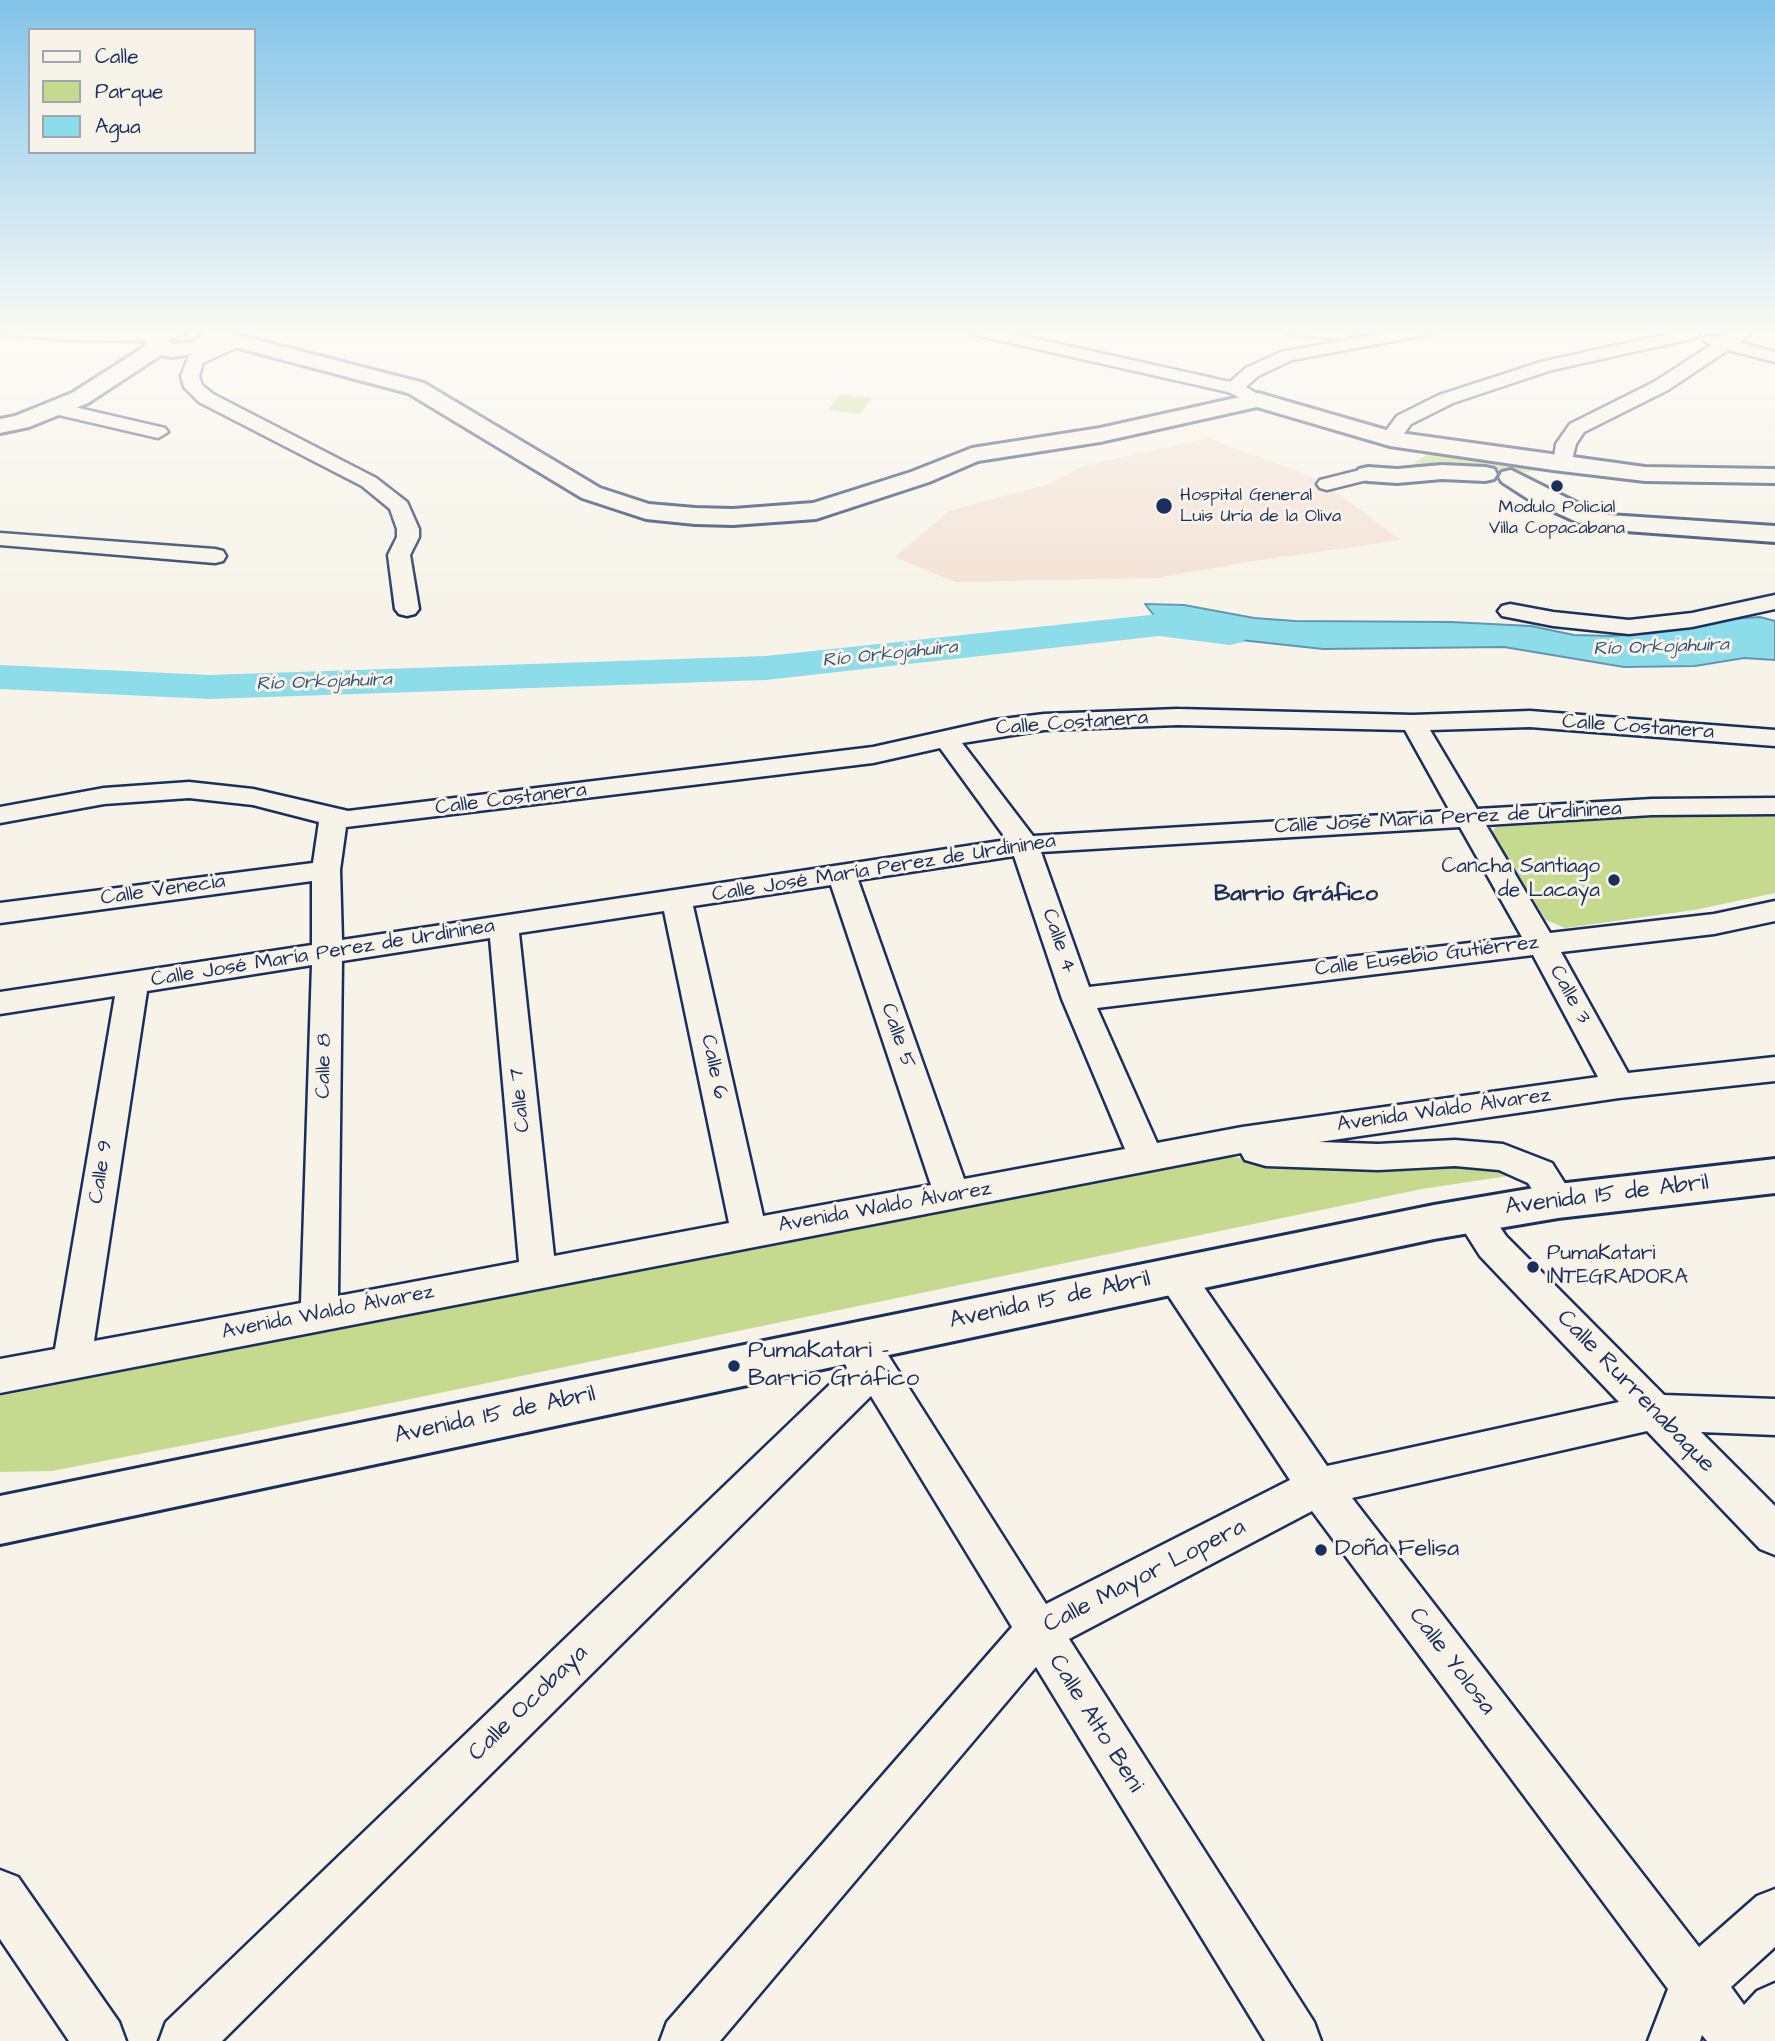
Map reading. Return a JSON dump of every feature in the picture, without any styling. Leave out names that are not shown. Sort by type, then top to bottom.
[{"type":"main road","points":[[479,424],[591,494],[646,511],[695,516],[754,517],[816,511],[920,477],[972,455],[1100,435],[1149,424]]},
{"type":"main road","points":[[1340,424],[1390,439],[1558,464],[1645,474],[1775,476]]},
{"type":"main road","points":[[1368,474],[1396,462],[1419,443]]},
{"type":"main road","points":[[1368,474],[1461,472],[1511,477],[1537,474],[1558,464]]},
{"type":"main road","points":[[1511,477],[1542,497],[1587,517],[1608,523],[1775,534]]},
{"type":"main road","name":"Avenida 15 de Abril","points":[[0,1520],[859,1355],[1175,1275],[1472,1215],[1558,1201],[1775,1176]]},
{"type":"street","points":[[121,424],[158,432]]},
{"type":"street","points":[[257,424],[369,482],[400,506],[408,529],[408,537],[399,555],[407,609]]},
{"type":"street","points":[[1390,439],[1401,424]]},
{"type":"street","points":[[1558,464],[1566,444],[1577,428],[1585,424]]},
{"type":"street","points":[[1327,484],[1368,474]]},
{"type":"street","points":[[0,539],[215,556]]},
{"type":"street","points":[[1510,611],[1553,619],[1629,627],[1692,620],[1775,602]]},
{"type":"street","name":"Calle Costanera","points":[[0,815],[104,796],[189,790],[289,804],[348,820],[873,755],[995,728],[1044,722],[1178,717],[1413,723],[1530,719],[1775,738]]},
{"type":"street","name":"Calle 3","points":[[1413,723],[1541,943],[1619,1086]]},
{"type":"street","name":"Calle 4","points":[[946,740],[1016,829],[1024,845],[1078,999],[1146,1157]]},
{"type":"street","name":"Calle José María Perez de Urdininea","points":[[0,1003],[677,901],[1024,845],[1652,807],[1775,806]]},
{"type":"street","name":"Calle 8","points":[[319,1313],[327,953],[326,870],[333,818]]},
{"type":"street","name":"Calle Venecia","points":[[0,913],[326,870]]},
{"type":"street","name":"Calle 5","points":[[842,875],[952,1196]]},
{"type":"street","name":"Calle 6","points":[[677,901],[749,1232]]},
{"type":"street","name":"Calle Eusebio Gutiérrez","points":[[1078,999],[1714,924],[1775,911]]},
{"type":"street","name":"Calle 7","points":[[504,927],[538,1274]]},
{"type":"street","name":"Calle 9","points":[[72,1361],[133,983]]},
{"type":"street","name":"Avenida Waldo Álvarez","points":[[0,1376],[319,1313],[1242,1140],[1619,1086],[1775,1069]]},
{"type":"street","points":[[1242,1140],[1252,1149],[1266,1153],[1378,1157],[1467,1153],[1503,1157],[1541,1173],[1558,1201]]},
{"type":"street","name":"Calle Rurrenabaque","points":[[1472,1215],[1493,1246],[1775,1535]]},
{"type":"street","name":"Calle Yolosa","points":[[1175,1275],[1318,1487],[1738,2041]]},
{"type":"street","name":"Calle Alto Beni","points":[[859,1355],[1295,2041]]},
{"type":"street","name":"Calle Ocobaya","points":[[184,2041],[859,1355]]},
{"type":"street","name":"Calle Mayor Lopera","points":[[686,2041],[1037,1632],[1318,1487],[1654,1412],[1775,1417]]},
{"type":"street","points":[[0,1895],[100,2041]]},
{"type":"street","points":[[1674,2041],[1696,1984],[1775,1914]]},
{"type":"street","points":[[1747,2041],[1775,2009]]},
{"type":"shaded area","name":"Hospital General Luis Uría de la Oliva","points":[[1208,438],[1319,479],[1401,540],[1157,578],[955,582],[895,557],[949,511],[1049,484],[1083,466]]},
{"type":"green space","points":[[1435,449],[1536,466],[1534,470],[1527,472],[1453,465],[1403,471]]},
{"type":"green space","points":[[1775,816],[1775,893],[1694,910],[1565,928],[1546,920],[1491,833],[1496,827],[1655,817]]},
{"type":"green space","points":[[1230,1157],[1313,1164],[1464,1159],[1521,1174],[1422,1189],[237,1435],[52,1471],[0,1472],[0,1396],[725,1252]]},
{"type":"water","points":[[1145,604],[1184,605],[1254,618],[1295,621],[1451,622],[1531,626],[1574,635],[1612,636],[1653,633],[1714,620],[1760,617],[1775,621],[1775,660],[1744,658],[1695,666],[1624,667],[1504,647],[1323,649],[1167,632]]},
{"type":"waterway","name":"Río Orkojahuira","points":[[0,677],[209,687],[766,668],[1159,625],[1230,634]]},
{"type":"place","name":"Modulo Policial Villa Copacabana","points":[[1557,486]]},
{"type":"place","name":"Hospital General Luis Uría de la Oliva","points":[[1164,506]]},
{"type":"place","name":"Cancha Santiago de Lacaya","points":[[1614,880]]},
{"type":"place","name":"PumaKatari INTEGRADORA","points":[[1533,1267]]},
{"type":"place","name":"PumaKatari - Barrio Gráfico","points":[[734,1366]]},
{"type":"place","name":"Doña Felisa","points":[[1321,1550]]},
{"type":"district","name":"Barrio Gráfico","points":[[1296,895]]}]
